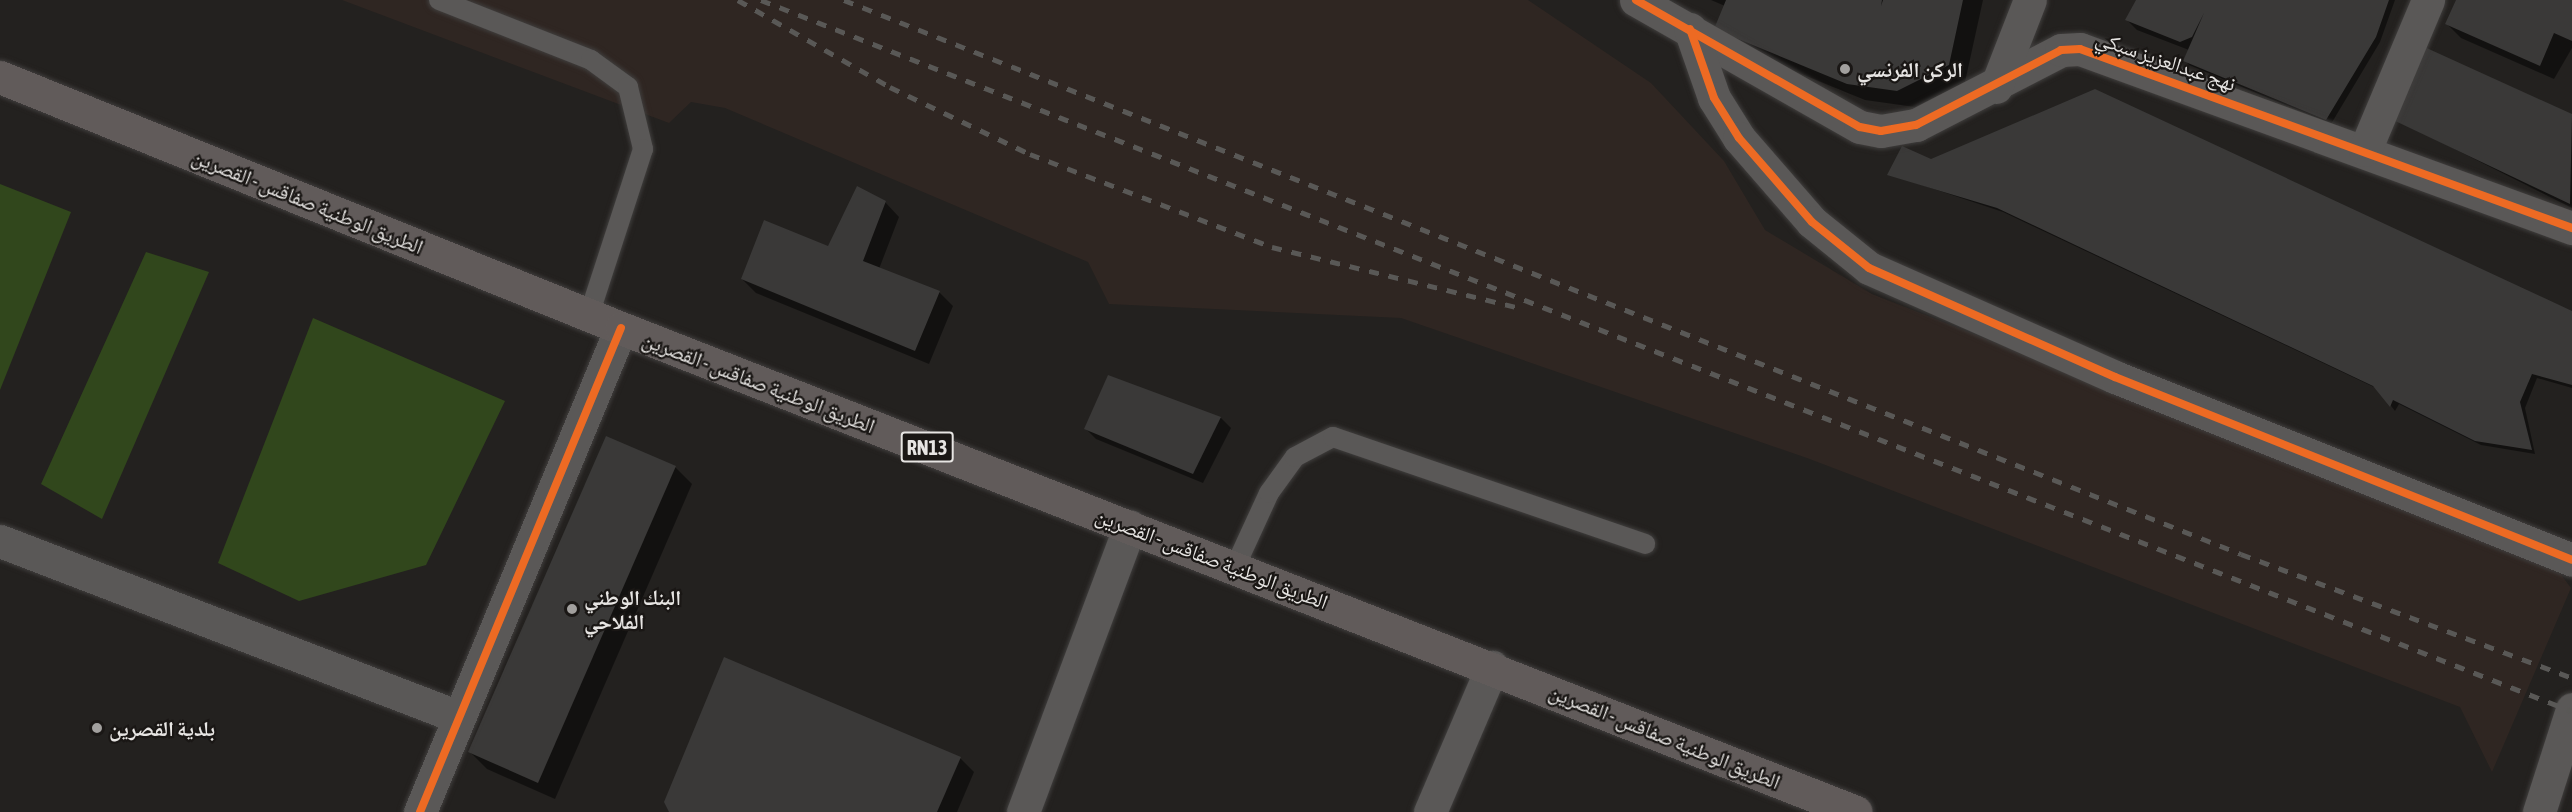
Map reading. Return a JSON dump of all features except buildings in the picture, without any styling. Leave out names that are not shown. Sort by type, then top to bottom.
[{"type":"main road","name":"الطريق الوطنية صفاقس - القصرين","points":[[0,77],[621,328],[1492,667],[1856,812]]},
{"type":"street","name":"نهج عبدالعزيز سبكي","points":[[1635,0],[1680,15],[1860,127],[1881,131],[1916,125],[1996,87],[2061,50],[2089,51],[2365,150],[2572,228]]},
{"type":"street","points":[[1996,87],[2030,0]]},
{"type":"street","points":[[2365,150],[2428,0]]},
{"type":"street","points":[[1680,15],[1714,98],[1739,138],[1812,222],[1869,268],[2115,377],[2572,560]]},
{"type":"street","points":[[420,812],[621,328]]},
{"type":"street","points":[[1023,812],[1130,526]]},
{"type":"street","points":[[0,541],[458,717]]},
{"type":"street","points":[[1431,812],[1492,667]]},
{"type":"street","points":[[2539,812],[2572,709]]},
{"type":"lane","points":[[439,0],[591,60],[628,87],[643,149],[589,315]]},
{"type":"lane","points":[[1234,567],[1269,493],[1295,457],[1333,437],[1645,544]]},
{"type":"shaded area","points":[[342,0],[1528,0],[1651,83],[1724,161],[1765,230],[1872,294],[2551,561],[2571,588],[2492,772],[2460,707],[1807,458],[1401,318],[1109,304],[1088,262],[725,108],[691,102],[669,123]]},
{"type":"green space","points":[[0,184],[71,212],[0,390]]},
{"type":"green space","points":[[146,252],[209,272],[102,519],[41,484]]},
{"type":"green space","points":[[313,318],[505,401],[426,565],[299,601],[218,563]]},
{"type":"railway","points":[[738,0],[890,87],[1030,154],[1272,247],[1521,308]]},
{"type":"railway","points":[[761,0],[2572,711]]},
{"type":"railway","points":[[844,0],[2241,554],[2572,678]]},
{"type":"cycle path","points":[[1636,0],[1860,127],[1881,131],[1916,125],[2061,50],[2080,49],[2572,228]]},
{"type":"cycle path","points":[[1690,29],[1714,98],[1739,138],[1812,222],[1869,268],[2115,377],[2572,560]]},
{"type":"cycle path","points":[[420,812],[621,328]]},
{"type":"place","name":"الركن الفرنسي","points":[[1845,69]]},
{"type":"place","name":"البنك الوطني الفلاحي","points":[[572,609]]},
{"type":"place","name":"بلدية القصرين","points":[[97,728]]}]
